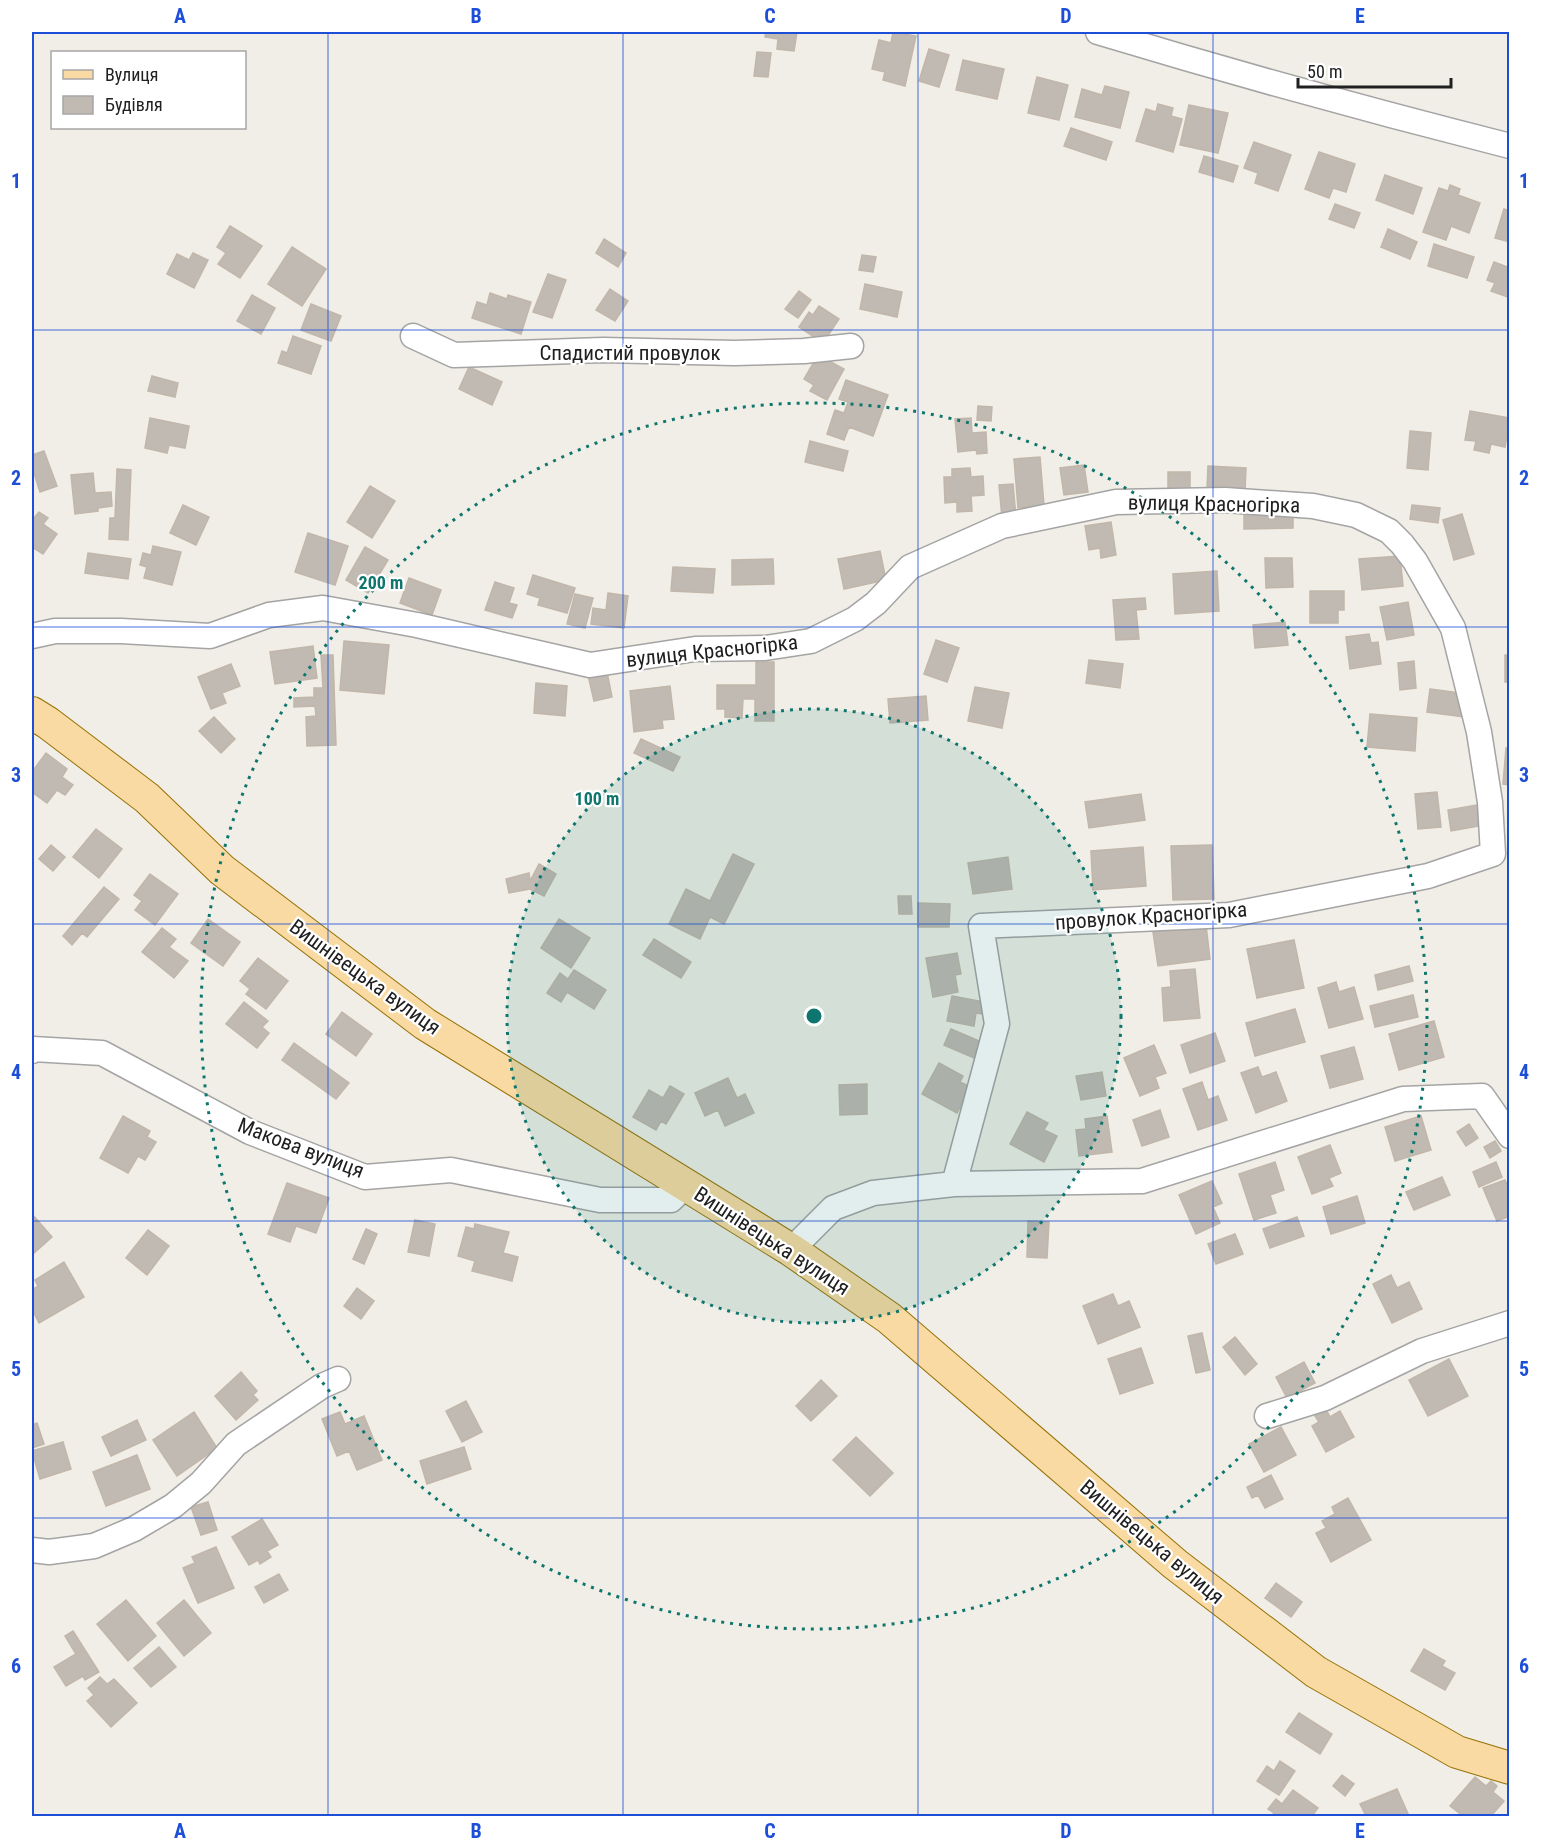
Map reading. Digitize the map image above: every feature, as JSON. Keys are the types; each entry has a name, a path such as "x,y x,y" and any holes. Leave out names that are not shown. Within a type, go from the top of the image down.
{"main road":[{"name":"Вишнівецька вулиця","path":"32,713 147,798 222,870 425,1024 791,1250 888,1318 1175,1564 1316,1672 1457,1752 1509,1768"}],"street":[{"path":"1098,32 1366,110 1509,146"},
{"name":"Спадистий провулок","path":"413,336 454,355 603,350 734,353 804,351 851,346"},
{"name":"вулиця Красногірка","path":"32,636 55,631 210,636 269,615 323,608 417,624 590,665 695,649 765,648 812,641 855,619 876,603 910,567 1002,526 1116,502 1214,500 1313,506 1356,515 1374,523 1395,538 1415,561 1453,628"},
{"name":"провулок Красногірка","path":"954,1184 997,1024 981,926 1229,915 1428,876 1493,854 1490,802 1479,732 1453,628"},
{"name":"Макова вулиця","path":"32,1051 33,1049 102,1053 250,1131 365,1177 451,1170 600,1200 672,1200 686,1185"},
{"path":"791,1250 833,1208 873,1193 954,1184 1142,1181 1403,1099 1482,1096 1509,1136"},
{"path":"1267,1416 1325,1398 1422,1351 1509,1323"},
{"path":"32,1550 49,1552 94,1546 134,1529 173,1506 194,1489 236,1444 322,1386 338,1379"}],"building":[{"path":"766,32 797,32 794,51 777,49 778,39 765,37"},
{"path":"893,32 916,36 905,86 883,80 885,72 872,69 879,40 891,43"},
{"path":"929,49 949,55 939,87 919,81"},
{"path":"757,52 771,53 768,77 754,76"},
{"path":"963,60 1004,69 997,99 956,90"},
{"path":"1037,77 1068,85 1059,120 1028,113"},
{"path":"1105,86 1129,92 1120,128 1075,117 1082,89 1102,95"},
{"path":"1158,104 1173,108 1171,116 1182,119 1173,152 1136,141 1146,109 1156,112"},
{"path":"1189,105 1228,113 1218,153 1180,145"},
{"path":"1071,128 1112,142 1106,160 1064,146"},
{"path":"1254,142 1291,155 1278,191 1255,183 1258,173 1244,168"},
{"path":"1319,152 1355,164 1346,192 1333,188 1329,198 1305,189"},
{"path":"1204,156 1238,166 1233,182 1199,172"},
{"path":"1385,175 1422,188 1413,214 1376,200"},
{"path":"1450,185 1460,189 1458,195 1480,203 1469,233 1451,226 1446,240 1423,232 1439,188 1448,191"},
{"path":"1335,204 1360,213 1354,228 1329,219"},
{"path":"1504,209 1510,211 1510,242 1495,238"},
{"path":"230,226 262,246 240,278 218,264 226,253 217,247"},
{"path":"1388,229 1417,242 1410,259 1381,247"},
{"path":"604,239 626,253 618,267 596,253"},
{"path":"1434,244 1474,257 1467,278 1428,266"},
{"path":"292,247 326,269 302,306 268,284"},
{"path":"193,253 208,260 194,288 167,274 177,254 189,260"},
{"path":"862,255 876,257 873,272 859,270"},
{"path":"1494,262 1510,268 1508,297 1491,291 1495,283 1487,280"},
{"path":"548,274 566,280 552,318 533,312"},
{"path":"865,284 902,292 897,317 860,309"},
{"path":"610,289 628,301 615,321 596,310"},
{"path":"799,291 811,300 798,318 785,309"},
{"path":"490,293 507,299 508,295 531,302 521,334 472,318 477,302 487,305"},
{"path":"252,295 275,308 261,334 237,321"},
{"path":"311,304 341,316 331,341 301,330"},
{"path":"819,306 839,319 823,343 799,327 809,312 813,315"},
{"path":"293,336 321,346 311,374 278,363 282,351 287,353"},
{"path":"818,355 844,369 827,400 810,391 814,385 804,379"},
{"path":"469,367 502,382 492,405 459,389"},
{"path":"152,376 178,383 175,397 148,391"},
{"path":"846,380 888,395 873,436 849,427 844,440 827,434 835,410 844,413 848,402 839,399"},
{"path":"978,406 992,407 991,421 977,420"},
{"path":"1470,411 1510,418 1505,447 1491,444 1489,453 1474,450 1476,441 1465,440"},
{"path":"150,418 189,426 185,448 169,445 167,453 145,448"},
{"path":"971,418 972,433 986,432 987,453 977,454 976,450 958,452 955,419"},
{"path":"1410,431 1431,433 1428,470 1407,468"},
{"path":"810,441 848,451 843,471 805,462"},
{"path":"44,451 57,486 40,492 32,467 32,455"},
{"path":"1040,457 1044,505 1018,508 1014,459"},
{"path":"1084,465 1088,492 1064,495 1060,468"},
{"path":"1208,466 1246,468 1245,491 1207,489"},
{"path":"970,468 971,477 983,476 984,495 971,496 972,511 957,512 957,502 945,503 944,477 952,477 952,469"},
{"path":"117,469 131,470 128,540 109,539 110,518 115,518"},
{"path":"1168,472 1190,472 1190,488 1168,489"},
{"path":"93,473 95,493 111,492 112,506 98,508 98,511 75,514 71,475"},
{"path":"1013,484 1016,517 1002,518 999,485"},
{"path":"370,486 395,501 372,538 347,522"},
{"path":"183,505 209,517 196,545 170,533"},
{"path":"1412,505 1440,508 1438,523 1410,519"},
{"path":"1293,509 1293,528 1244,529 1244,510"},
{"path":"39,512 48,518 43,524 57,534 43,554 32,547 32,516 34,518"},
{"path":"1462,514 1474,554 1454,560 1443,520"},
{"path":"1111,522 1116,555 1101,558 1100,548 1089,550 1085,526"},
{"path":"308,533 348,546 335,585 295,572"},
{"path":"153,546 181,552 172,585 144,578 147,567 140,565 143,553 151,555"},
{"path":"365,547 388,560 368,593 346,580"},
{"path":"880,551 886,580 844,589 838,559"},
{"path":"88,553 131,559 128,579 85,573"},
{"path":"1400,556 1403,586 1362,590 1359,559"},
{"path":"1265,558 1292,558 1293,587 1266,588"},
{"path":"773,559 774,584 732,585 732,560"},
{"path":"673,567 715,569 713,593 671,591"},
{"path":"1217,571 1219,611 1175,614 1173,574"},
{"path":"533,575 575,588 567,613 538,605 540,598 527,594"},
{"path":"409,578 441,590 432,615 400,603"},
{"path":"495,582 514,588 509,603 517,605 512,618 485,610"},
{"path":"1310,591 1344,591 1344,610 1338,610 1338,623 1310,623"},
{"path":"608,593 628,596 624,628 591,624 593,608 606,610"},
{"path":"575,594 593,598 585,628 567,624"},
{"path":"1145,598 1146,609 1136,610 1139,639 1116,640 1113,600"},
{"path":"1408,602 1414,635 1387,640 1380,607"},
{"path":"1285,622 1288,645 1255,648 1253,625"},
{"path":"1369,634 1371,643 1378,642 1381,664 1350,669 1346,637"},
{"path":"936,640 959,648 947,682 924,674"},
{"path":"344,641 389,645 384,694 340,690"},
{"path":"313,646 317,678 275,684 270,652"},
{"path":"321,655 333,655 336,745 307,746 306,717 316,716 315,706 294,707 294,698 314,697 314,688 323,688"},
{"path":"1505,655 1510,655 1510,682 1505,682"},
{"path":"1089,660 1123,664 1120,688 1086,683"},
{"path":"1414,661 1416,688 1400,690 1398,663"},
{"path":"756,662 774,662 774,721 755,721 755,699 743,699 742,718 725,717 725,709 717,709 717,685 756,685"},
{"path":"231,664 240,686 222,693 226,703 211,709 198,677"},
{"path":"607,672 612,697 594,701 588,675"},
{"path":"536,683 567,686 565,716 534,713"},
{"path":"670,686 674,719 662,720 663,728 634,732 630,691"},
{"path":"975,687 1009,693 1002,728 968,721"},
{"path":"1430,689 1467,694 1464,717 1427,712"},
{"path":"926,696 928,720 890,723 888,699"},
{"path":"1370,714 1417,718 1415,751 1367,747"},
{"path":"214,717 235,739 221,753 199,731"},
{"path":"641,739 680,757 673,771 634,753"},
{"path":"1506,748 1510,748 1510,785 1503,784"},
{"path":"46,753 67,769 62,777 73,785 65,795 57,790 47,803 32,792 32,772"},
{"path":"1437,792 1441,827 1418,829 1415,794"},
{"path":"1141,794 1145,820 1089,828 1085,802"},
{"path":"1482,804 1485,825 1451,831 1448,810"},
{"path":"96,829 122,849 99,878 73,857"},
{"path":"51,845 65,857 53,871 39,859"},
{"path":"1212,845 1214,899 1173,900 1171,846"},
{"path":"1143,847 1146,886 1093,890 1091,851"},
{"path":"733,854 754,864 724,924 710,917 700,939 669,924 686,889 710,901"},
{"path":"1008,857 1012,889 973,894 968,863"},
{"path":"539,864 556,874 544,896 530,889 509,893 506,879 529,873 530,881"},
{"path":"150,874 178,894 155,925 135,910 142,901 134,895"},
{"path":"104,887 119,899 87,937 82,933 72,945 63,936"},
{"path":"898,896 911,896 912,914 899,914"},
{"path":"918,903 950,904 949,927 918,927"},
{"path":"208,919 240,942 223,966 191,943"},
{"path":"559,919 590,938 571,968 541,948"},
{"path":"1206,925 1210,959 1158,966 1153,932"},
{"path":"162,928 176,939 169,947 188,961 174,978 142,952"},
{"path":"654,939 691,962 681,978 643,955"},
{"path":"1294,940 1304,988 1257,998 1247,949"},
{"path":"957,953 961,974 955,975 958,992 933,997 926,958"},
{"path":"258,958 288,981 266,1009 246,994 250,989 240,981"},
{"path":"1409,966 1413,981 1378,990 1375,975"},
{"path":"1195,969 1200,1018 1164,1021 1162,988 1171,987 1170,971"},
{"path":"574,970 606,990 594,1009 567,992 561,1002 547,993 560,973 568,979"},
{"path":"1336,982 1339,992 1354,987 1363,1019 1329,1028 1318,988"},
{"path":"1413,995 1418,1017 1375,1027 1370,1006"},
{"path":"952,996 990,1003 988,1015 976,1013 974,1026 947,1021"},
{"path":"244,1002 268,1021 262,1027 269,1033 257,1048 226,1024"},
{"path":"1295,1009 1305,1042 1255,1056 1246,1023"},
{"path":"342,1012 372,1034 356,1056 326,1034"},
{"path":"1434,1021 1444,1057 1399,1070 1389,1034"},
{"path":"951,1029 986,1044 979,1060 944,1045"},
{"path":"1215,1033 1225,1061 1190,1073 1181,1045"},
{"path":"294,1043 349,1083 336,1099 282,1060"},
{"path":"1154,1045 1166,1073 1155,1077 1159,1088 1140,1096 1124,1058"},
{"path":"1354,1047 1363,1079 1330,1088 1321,1056"},
{"path":"939,1063 963,1076 960,1082 971,1087 957,1113 922,1094"},
{"path":"1258,1067 1262,1077 1276,1072 1287,1101 1256,1113 1241,1073"},
{"path":"1102,1072 1106,1096 1081,1100 1076,1076"},
{"path":"728,1078 737,1098 745,1094 754,1113 725,1126 718,1110 705,1116 695,1093"},
{"path":"1202,1082 1208,1100 1218,1096 1227,1120 1198,1130 1183,1089"},
{"path":"867,1084 867,1114 840,1115 839,1085"},
{"path":"670,1086 684,1094 666,1124 661,1121 656,1130 633,1117 649,1090 663,1098"},
{"path":"1160,1110 1169,1137 1142,1146 1133,1120"},
{"path":"1027,1112 1048,1123 1044,1130 1057,1136 1044,1162 1010,1144"},
{"path":"123,1116 150,1131 147,1137 156,1142 145,1160 138,1156 128,1173 100,1158"},
{"path":"1107,1116 1112,1152 1079,1156 1076,1130 1086,1129 1085,1119"},
{"path":"1421,1116 1431,1150 1395,1161 1385,1127"},
{"path":"1469,1124 1478,1138 1466,1146 1457,1132"},
{"path":"1495,1141 1501,1151 1490,1158 1484,1147"},
{"path":"1330,1145 1341,1173 1329,1178 1333,1186 1312,1194 1298,1157"},
{"path":"1275,1162 1284,1190 1270,1195 1276,1213 1254,1220 1239,1174"},
{"path":"1496,1162 1502,1177 1479,1187 1473,1172"},
{"path":"1442,1177 1450,1195 1414,1210 1406,1192"},
{"path":"1505,1180 1510,1191 1510,1216 1497,1221 1483,1188"},
{"path":"1212,1181 1222,1203 1213,1207 1220,1223 1196,1234 1179,1195"},
{"path":"287,1183 329,1198 316,1233 296,1226 290,1242 268,1234"},
{"path":"1357,1196 1365,1223 1331,1234 1323,1207"},
{"path":"32,1214 52,1237 33,1254 32,1253"},
{"path":"1297,1217 1304,1236 1270,1248 1263,1229"},
{"path":"415,1220 435,1224 429,1256 408,1252"},
{"path":"1028,1221 1049,1222 1047,1258 1027,1257"},
{"path":"475,1224 509,1232 503,1253 518,1257 512,1281 472,1271 475,1261 458,1256 466,1227 474,1229"},
{"path":"366,1229 377,1234 364,1264 353,1259"},
{"path":"148,1230 169,1246 147,1275 126,1258"},
{"path":"1235,1234 1243,1254 1216,1264 1208,1244"},
{"path":"64,1262 84,1297 39,1323 32,1309 32,1290 38,1286 35,1280"},
{"path":"1391,1275 1397,1288 1409,1282 1422,1309 1392,1323 1373,1284"},
{"path":"357,1288 374,1301 361,1319 344,1306"},
{"path":"1113,1294 1118,1306 1129,1301 1140,1327 1098,1344 1083,1306"},
{"path":"1202,1333 1210,1370 1196,1373 1188,1336"},
{"path":"1235,1337 1257,1364 1245,1375 1223,1347"},
{"path":"1141,1348 1153,1383 1120,1394 1108,1359"},
{"path":"1449,1359 1468,1396 1428,1416 1409,1380"},
{"path":"1304,1362 1315,1383 1287,1398 1276,1377"},
{"path":"241,1372 257,1391 253,1395 258,1400 236,1420 215,1396"},
{"path":"821,1380 837,1396 811,1421 796,1406"},
{"path":"466,1401 482,1432 462,1442 446,1411"},
{"path":"1326,1409 1330,1417 1340,1411 1354,1437 1326,1452 1312,1426 1319,1422 1315,1416"},
{"path":"194,1412 217,1448 177,1476 153,1440"},
{"path":"340,1412 345,1424 364,1416 382,1460 357,1470 349,1451 337,1456 322,1419"},
{"path":"137,1420 146,1440 111,1456 102,1437"},
{"path":"37,1423 44,1444 32,1448 32,1425"},
{"path":"1281,1427 1296,1455 1264,1472 1249,1444"},
{"path":"856,1437 893,1473 870,1496 833,1460"},
{"path":"63,1442 71,1469 40,1479 32,1451"},
{"path":"464,1447 471,1469 427,1484 420,1461"},
{"path":"137,1455 150,1489 106,1506 93,1472"},
{"path":"1271,1475 1283,1499 1265,1508 1258,1495 1252,1498 1247,1487"},
{"path":"1348,1498 1371,1540 1331,1562 1316,1533 1326,1528 1322,1521 1335,1514 1332,1507"},
{"path":"208,1502 217,1530 201,1535 191,1507"},
{"path":"262,1519 278,1545 267,1551 271,1557 260,1564 258,1560 249,1565 232,1537"},
{"path":"216,1547 234,1588 198,1603 183,1568 195,1563 192,1557"},
{"path":"279,1574 288,1590 264,1603 255,1587"},
{"path":"1276,1583 1302,1602 1291,1617 1265,1598"},
{"path":"126,1600 156,1636 128,1661 97,1624"},
{"path":"184,1600 211,1633 184,1656 157,1623"},
{"path":"73,1631 99,1672 85,1680 83,1676 66,1686 54,1667 76,1654 65,1636"},
{"path":"159,1647 176,1667 151,1687 134,1668"},
{"path":"1424,1649 1445,1661 1442,1666 1455,1673 1445,1690 1411,1671"},
{"path":"100,1677 107,1684 114,1679 137,1703 111,1727 87,1701 94,1695 88,1688"},
{"path":"1299,1713 1332,1734 1320,1754 1286,1732"},
{"path":"1280,1761 1295,1771 1279,1795 1257,1781 1267,1766 1274,1771"},
{"path":"1342,1775 1354,1784 1345,1796 1333,1786"},
{"path":"1475,1777 1486,1786 1491,1781 1497,1786 1493,1792 1504,1801 1491,1816 1470,1814 1463,1816 1450,1806"},
{"path":"1397,1789 1409,1816 1366,1816 1360,1804"},
{"path":"1293,1790 1318,1808 1312,1816 1271,1816 1274,1813 1268,1809 1276,1799 1282,1804"}]}
